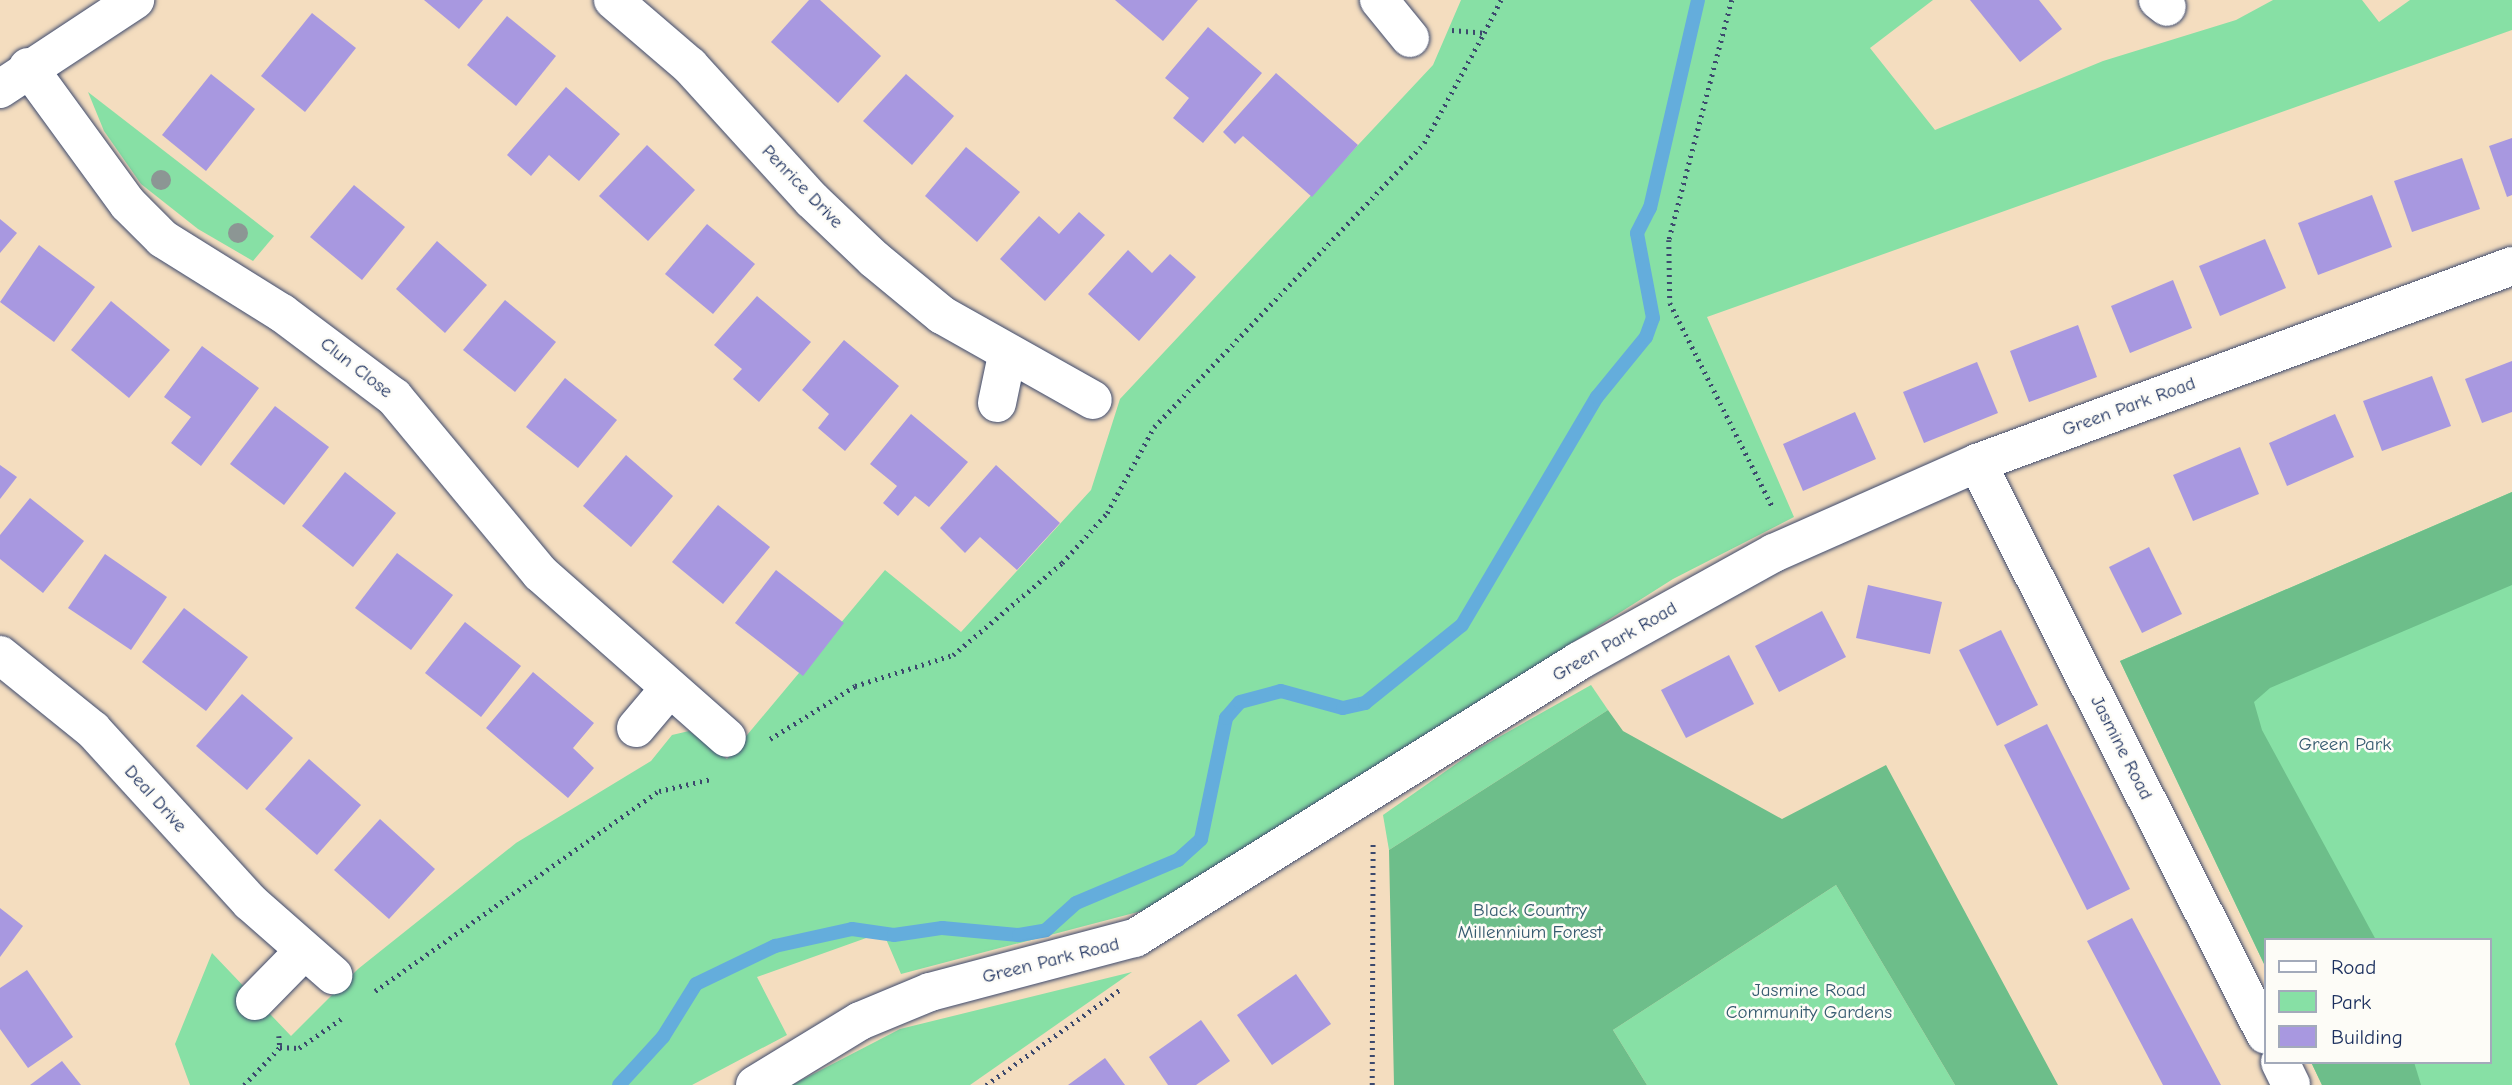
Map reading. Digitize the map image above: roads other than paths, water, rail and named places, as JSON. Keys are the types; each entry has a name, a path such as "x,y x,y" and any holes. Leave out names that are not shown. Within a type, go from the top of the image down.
{"street":[{"path":"14,78 135,0"},
{"name":"Penrice Drive","path":"613,0 707,82 811,200 874,259 942,315 1007,355 1093,400"},
{"path":"1379,0 1427,34"},
{"name":"Clun Close","path":"14,78 163,239 282,313 394,397 540,573 669,690 743,742"},
{"name":"Green Park Road","path":"755,1085 860,1021 930,992 1135,939 1579,661 1792,545 1977,463 2512,266"},
{"path":"996,403 1007,355"},
{"name":"Jasmine Road","path":"1977,463 2264,1032"},
{"name":"Deal Drive","path":"0,654 93,730 303,951 332,975"},
{"path":"635,728 669,690"},
{"path":"266,1012 303,951"},
{"path":"2281,1064 2291,1085"}],"waterway":[{"path":"619,1085 663,1037 696,984 775,946 852,929 894,935 942,928 1019,935 1046,930 1076,903 1178,860 1201,839 1226,718 1240,702 1281,691 1343,708 1365,703 1462,625 1597,397 1646,337 1653,318 1637,233 1650,208 1698,0"}],"park label":[{"name":"Green Park","path":"2345,745"},
{"name":"Black Country Millennium Forest","path":"1530,922"},
{"name":"Jasmine Road Community Gardens","path":"1809,1002"}]}
